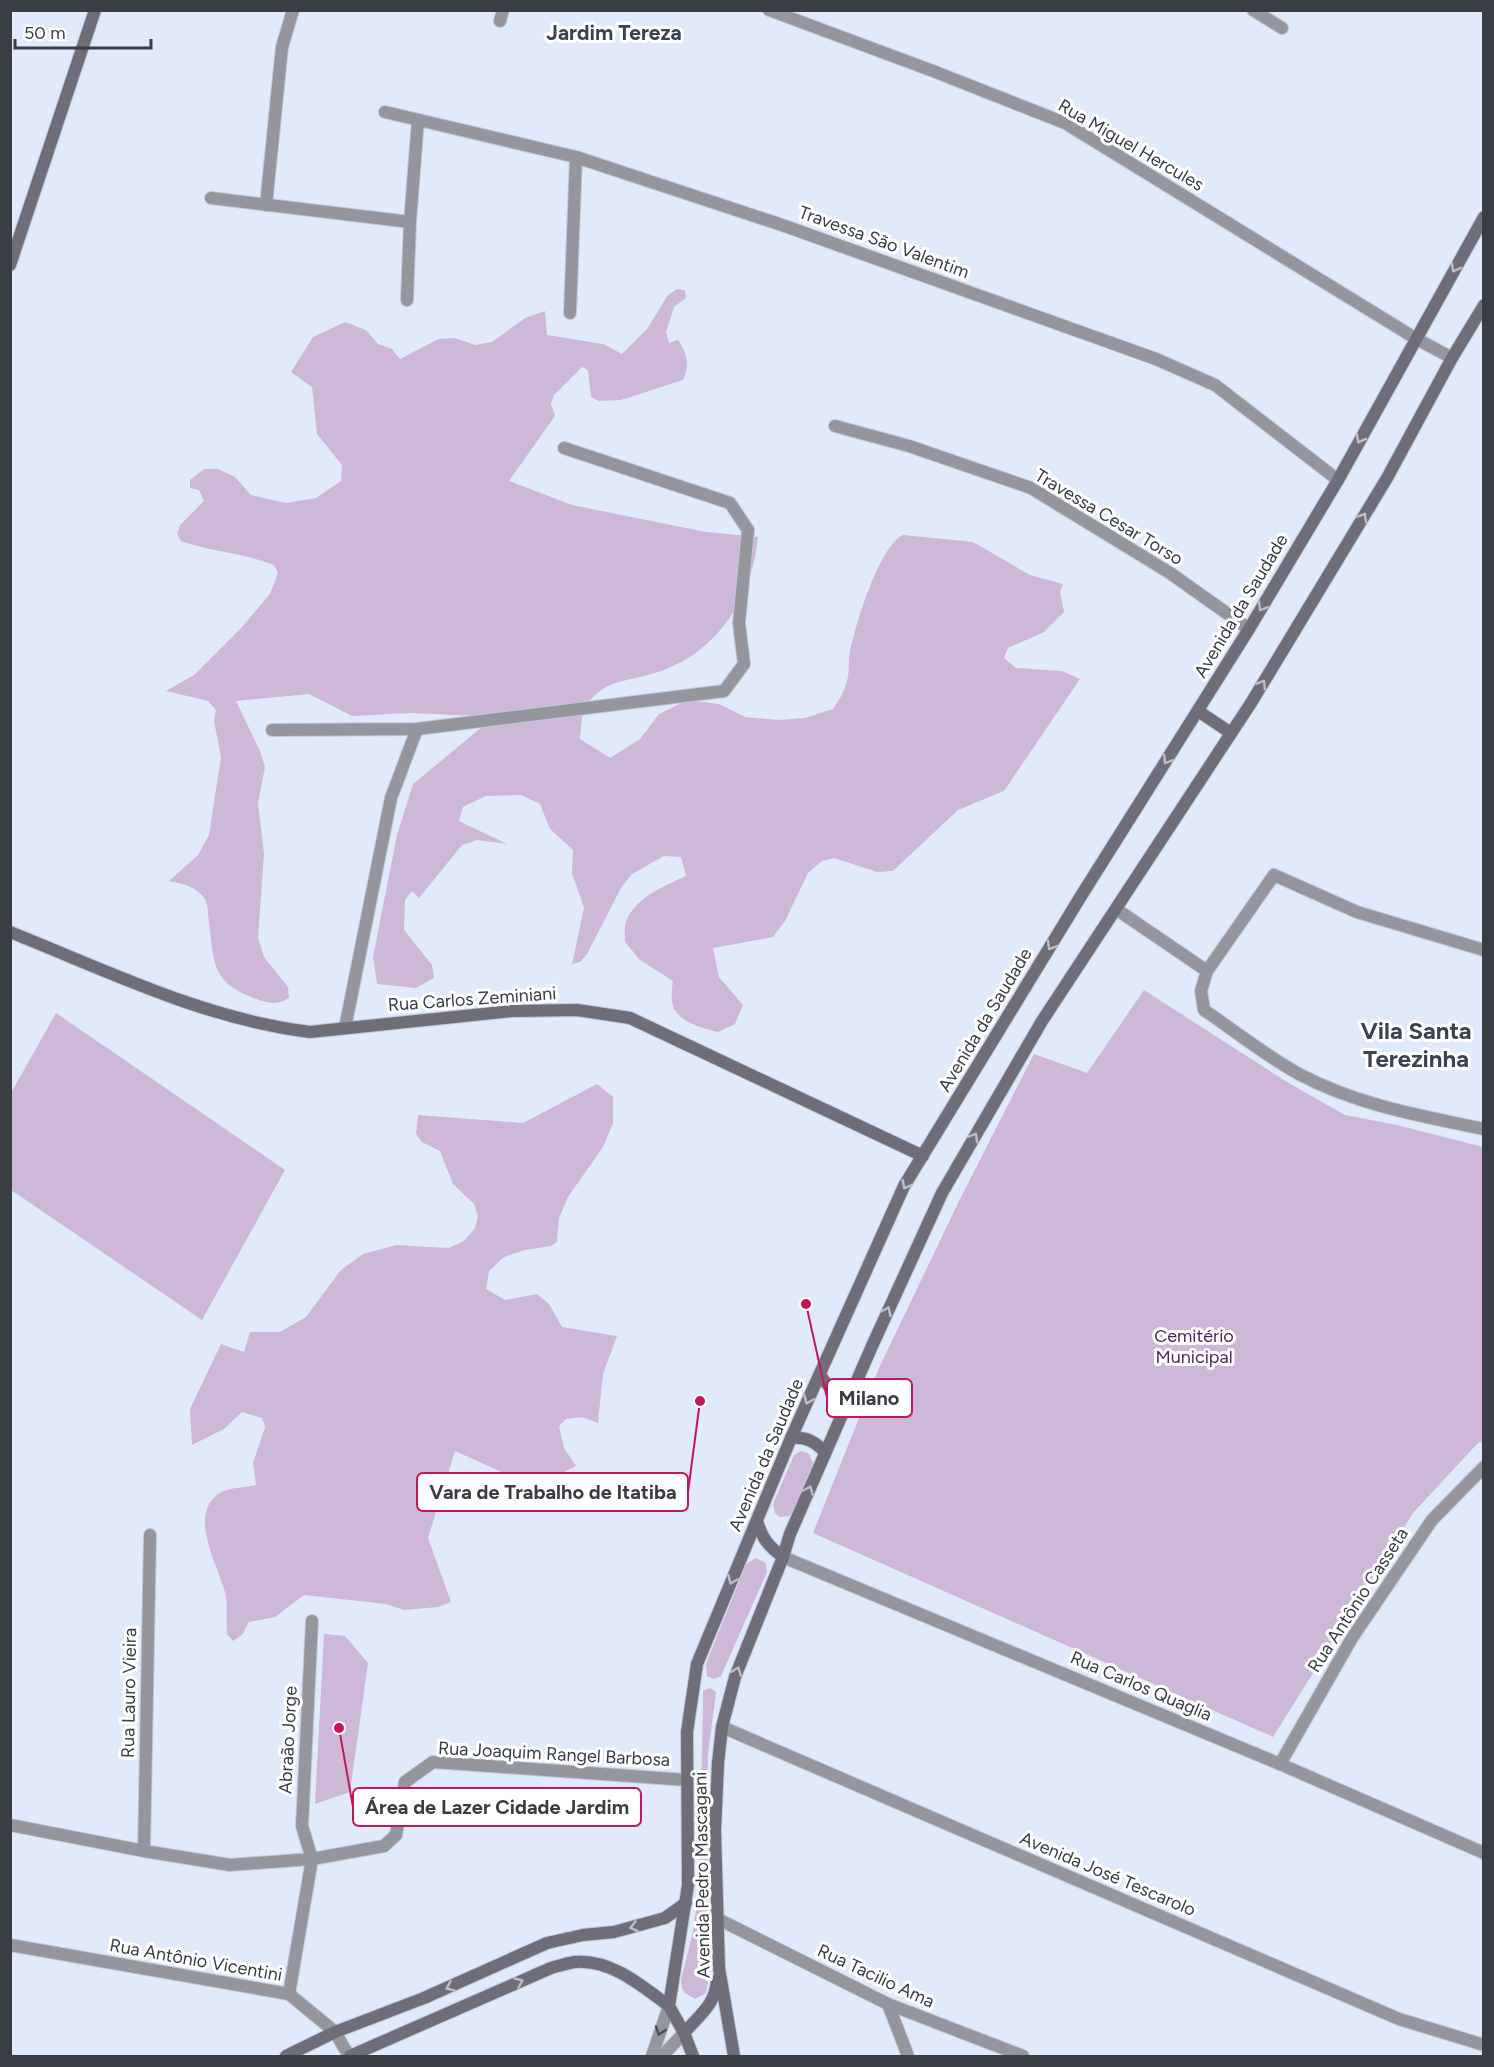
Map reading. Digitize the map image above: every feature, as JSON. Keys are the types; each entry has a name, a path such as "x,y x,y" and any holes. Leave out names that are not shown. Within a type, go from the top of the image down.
{"main road":[{"path":"10,265 95,10"},
{"name":"Avenida da Saudade","path":"669,2006 688,1885 687,1732 697,1664 791,1438 904,1186 1249,629 1338,480 1484,217"},
{"path":"722,1728 735,1677 790,1534 942,1193 1042,1021 1231,733 1387,478 1452,358 1484,305"},
{"path":"1198,711 1231,733"},
{"name":"Rua Carlos Zeminiani","path":"10,932 151,990 246,1021 278,1028 310,1032 512,1011 577,1010 630,1018 923,1155"},
{"path":"820,1374 826,1386 851,1394"},
{"path":"791,1438 803,1438 815,1442 825,1452"},
{"path":"757,1521 769,1547 783,1557"},
{"name":"Avenida Pedro Mascagani","path":"722,1728 715,1831 719,1968 734,2056"},
{"path":"286,2056 335,2032 424,1998 547,1943 583,1935 614,1932 665,1918 686,1903"},
{"path":"350,2056 552,1968 575,1962 597,1964 615,1970 636,1981 669,2006 684,2033 693,2056"},
{"path":"684,2033 708,2007 716,1994 719,1968"}],"street":[{"path":"266,205 282,47 293,10"},
{"name":"Rua Miguel Hercules","path":"769,10 1065,123 1415,338 1452,358"},
{"path":"1253,10 1282,28"},
{"name":"Travessa São Valentim","path":"386,112 576,157 782,225 1156,359 1215,386 1338,480"},
{"path":"407,300 418,120"},
{"path":"570,313 576,157"},
{"path":"211,198 410,222"},
{"name":"Travessa Cesar Torso","path":"836,426 909,446 1031,488 1170,573 1249,629"},
{"path":"272,730 417,729 724,691 744,663 738,623 748,530 730,503 564,448"},
{"path":"345,1028 391,798 417,729"},
{"path":"1484,950 1356,912 1274,875 1207,971 1202,991 1204,1010 1299,1074 1346,1095 1400,1112 1484,1129"},
{"path":"1116,909 1207,971"},
{"name":"Rua Antônio Casseta","path":"1280,1764 1352,1638 1432,1520 1484,1467"},
{"name":"Rua Lauro Vieira","path":"144,1851 150,1535"},
{"name":"Rua Carlos Quaglia","path":"783,1557 1280,1764 1484,1853"},
{"name":"Abraão Jorge","path":"312,1621 302,1826 312,1859"},
{"name":"Avenida José Tescarolo","path":"722,1728 1399,2019 1484,2045"},
{"name":"Rua Joaquim Rangel Barbosa","path":"10,1826 230,1865 312,1859 384,1846 396,1835 405,1782 433,1762 687,1780"},
{"path":"289,1994 312,1859"},
{"name":"Rua Tacilio Ama","path":"718,1919 888,2004 1023,2056"},
{"name":"Rua Antônio Vicentini","path":"10,1945 289,1994 335,2032 350,2056"},
{"path":"888,2004 908,2056"},
{"path":"652,2056 669,2006"},
{"path":"662,2056 684,2033"}],"green space":[{"path":"677,289 685,290 686,298 674,307 666,332 669,343 678,340 684,349 687,364 683,380 621,400 599,401 591,397 588,370 582,367 554,395 551,404 555,416 509,481 572,505 706,532 758,537 755,559 740,600 716,635 682,662 601,690 583,706 580,739 610,758 640,739 659,714 687,700 719,704 745,717 778,720 805,718 833,709 847,680 849,656 869,588 885,554 903,535 973,542 1030,575 1063,584 1060,592 1064,612 1044,632 1008,648 1004,658 1016,668 1062,671 1080,679 1004,791 958,810 893,871 877,872 834,858 822,861 808,873 785,921 773,937 713,948 719,977 743,1005 735,1024 718,1032 683,1019 674,1008 672,1001 673,981 640,960 625,942 626,922 636,906 651,894 686,876 681,857 664,856 632,874 621,888 587,954 580,962 572,964 584,908 572,873 573,850 550,829 540,804 521,795 486,796 463,807 459,821 507,844 477,840 462,845 419,898 412,891 405,900 404,930 432,965 434,978 416,988 377,984 373,957 397,835 413,784 488,722 477,716 410,713 352,716 309,694 236,701 260,751 265,767 258,803 264,854 258,938 264,957 288,987 289,998 272,1003 240,992 222,977 217,969 205,899 193,888 169,881 198,855 209,835 221,757 214,721 216,710 208,701 166,691 194,675 241,628 270,594 278,573 274,565 263,561 181,541 177,534 180,525 204,501 199,490 190,488 190,480 204,469 218,469 235,477 251,495 286,503 316,498 341,481 342,465 317,434 312,387 291,372 313,337 345,322 366,330 378,344 392,349 400,359 439,339 455,338 475,345 492,342 525,318 545,311 547,335 603,344 622,354 647,329 668,295"},
{"name":"Cemitério Municipal","path":"1144,990 1287,1082 1345,1115 1397,1125 1483,1147 1483,1441 1477,1444 1413,1513 1273,1737 813,1533 879,1368 960,1199 1034,1054 1087,1073"},
{"path":"56,1013 285,1170 202,1320 11,1190 11,1093"},
{"path":"597,1084 613,1097 613,1123 603,1147 568,1197 559,1218 557,1242 551,1246 525,1250 504,1257 489,1271 486,1289 505,1300 537,1294 549,1304 562,1327 617,1336 603,1374 598,1423 582,1417 566,1419 559,1426 564,1448 576,1466 558,1475 537,1498 537,1488 455,1451 428,1538 451,1602 438,1607 404,1610 386,1604 304,1595 275,1617 249,1622 242,1635 233,1641 227,1634 226,1597 208,1540 205,1526 206,1513 210,1502 220,1493 256,1485 253,1463 265,1427 262,1418 242,1412 224,1429 192,1445 190,1409 221,1344 244,1352 250,1332 280,1332 306,1317 341,1270 363,1254 396,1245 449,1248 464,1241 475,1228 478,1216 474,1204 453,1184 440,1151 422,1142 416,1134 418,1115 523,1123"},
{"path":"801,1451 809,1454 814,1465 793,1512 789,1516 780,1517 775,1513 773,1504 794,1455"},
{"path":"756,1558 766,1563 767,1572 721,1676 714,1679 707,1676 706,1664 746,1564"},
{"path":"324,1634 345,1636 368,1663 350,1792 315,1804"},
{"path":"710,1688 716,1692 708,1754 707,1788 708,1983 706,1993 695,1999 685,1993 681,1980 692,1936 699,1890 703,1691"}],"place":[{"name":"Milano","path":"806,1304"},
{"name":"Vara de Trabalho de Itatiba","path":"700,1401"},
{"name":"Área de Lazer Cidade Jardim","path":"339,1728"}],"district":[{"name":"Jardim Tereza","path":"614,32"},
{"name":"Vila Santa Terezinha","path":"1416,1044"}]}
